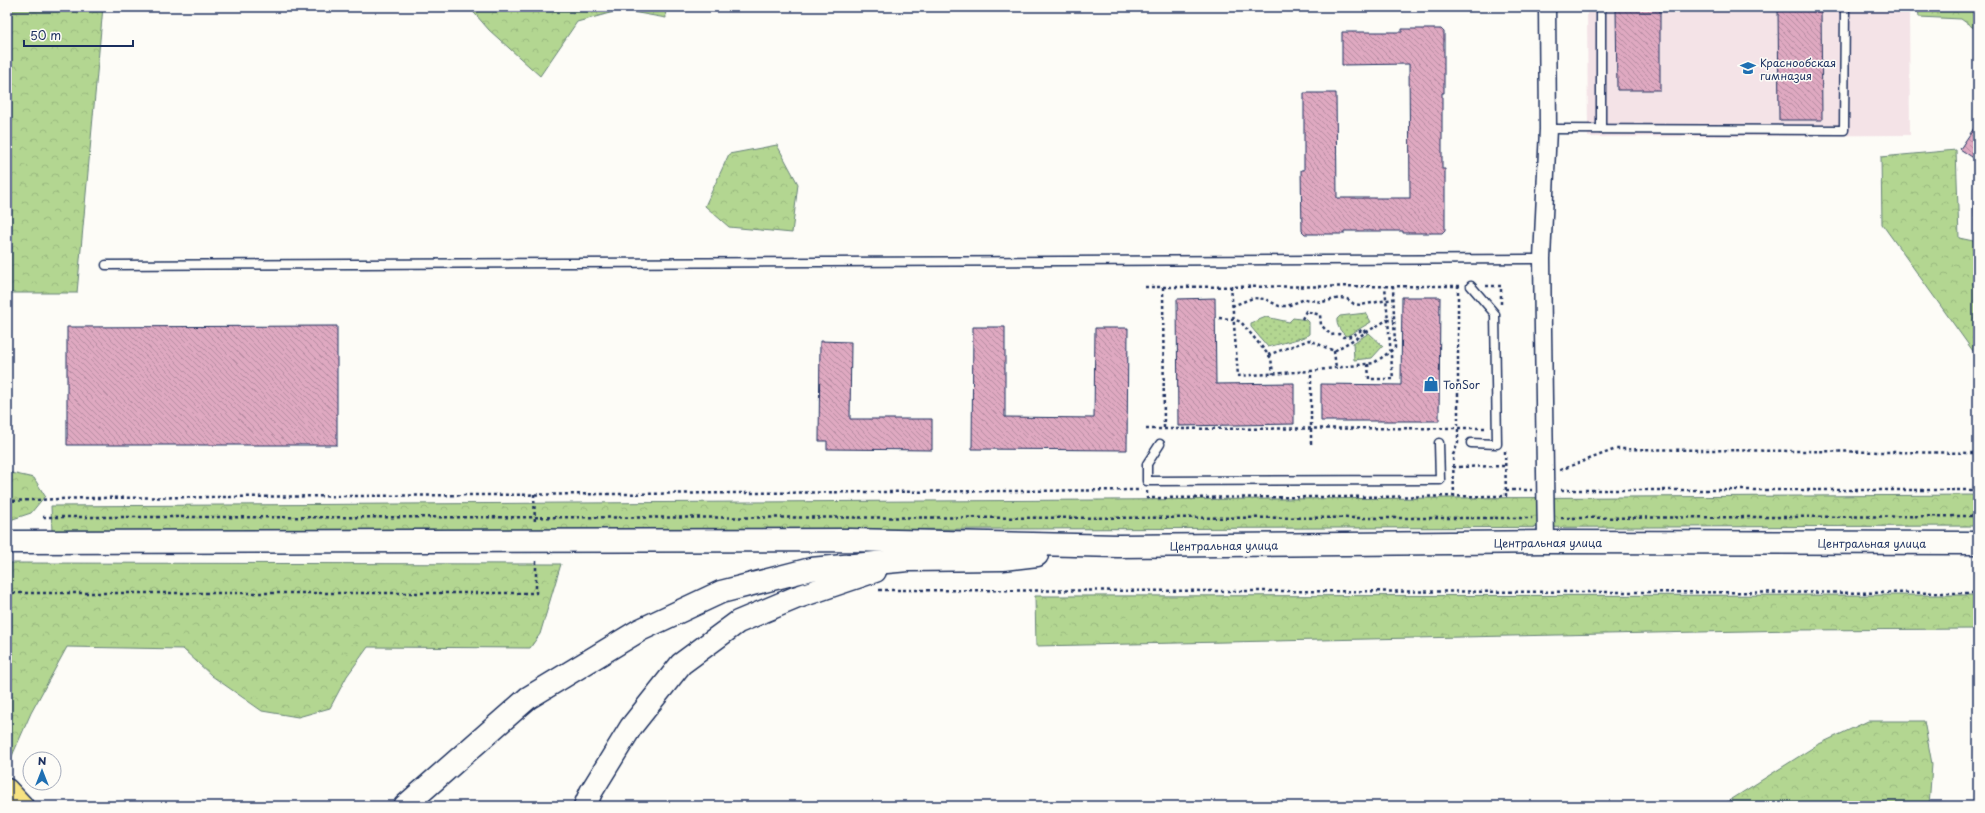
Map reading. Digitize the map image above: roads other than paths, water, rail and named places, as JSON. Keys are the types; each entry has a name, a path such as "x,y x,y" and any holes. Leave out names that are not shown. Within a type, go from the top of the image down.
{"highway":[{"path":"7,790 22,806"}],"main road":[{"path":"7,542 850,540 1118,546"},
{"name":"Центральная улица","path":"1118,546 1546,542 1978,543"},
{"path":"405,806 528,698 640,630 720,592 811,569 908,560 1003,559 1118,546"},
{"path":"586,806 591,792 631,727 680,664 738,622 795,598 908,560"}],"street":[{"path":"1546,542 1542,259 1548,129 1547,7"}],"lane":[{"path":"1601,7 1601,129"},
{"path":"1548,129 1844,130 1845,7"},
{"path":"106,265 1542,259"},
{"path":"1471,286 1495,314 1497,428 1497,444 1471,444"},
{"path":"1162,440 1147,464 1147,482 1440,480 1439,443"}],"place":[{"name":"Краснообская гимназия","path":"1748,68"},
{"name":"TonSor","path":"1431,384"}]}
